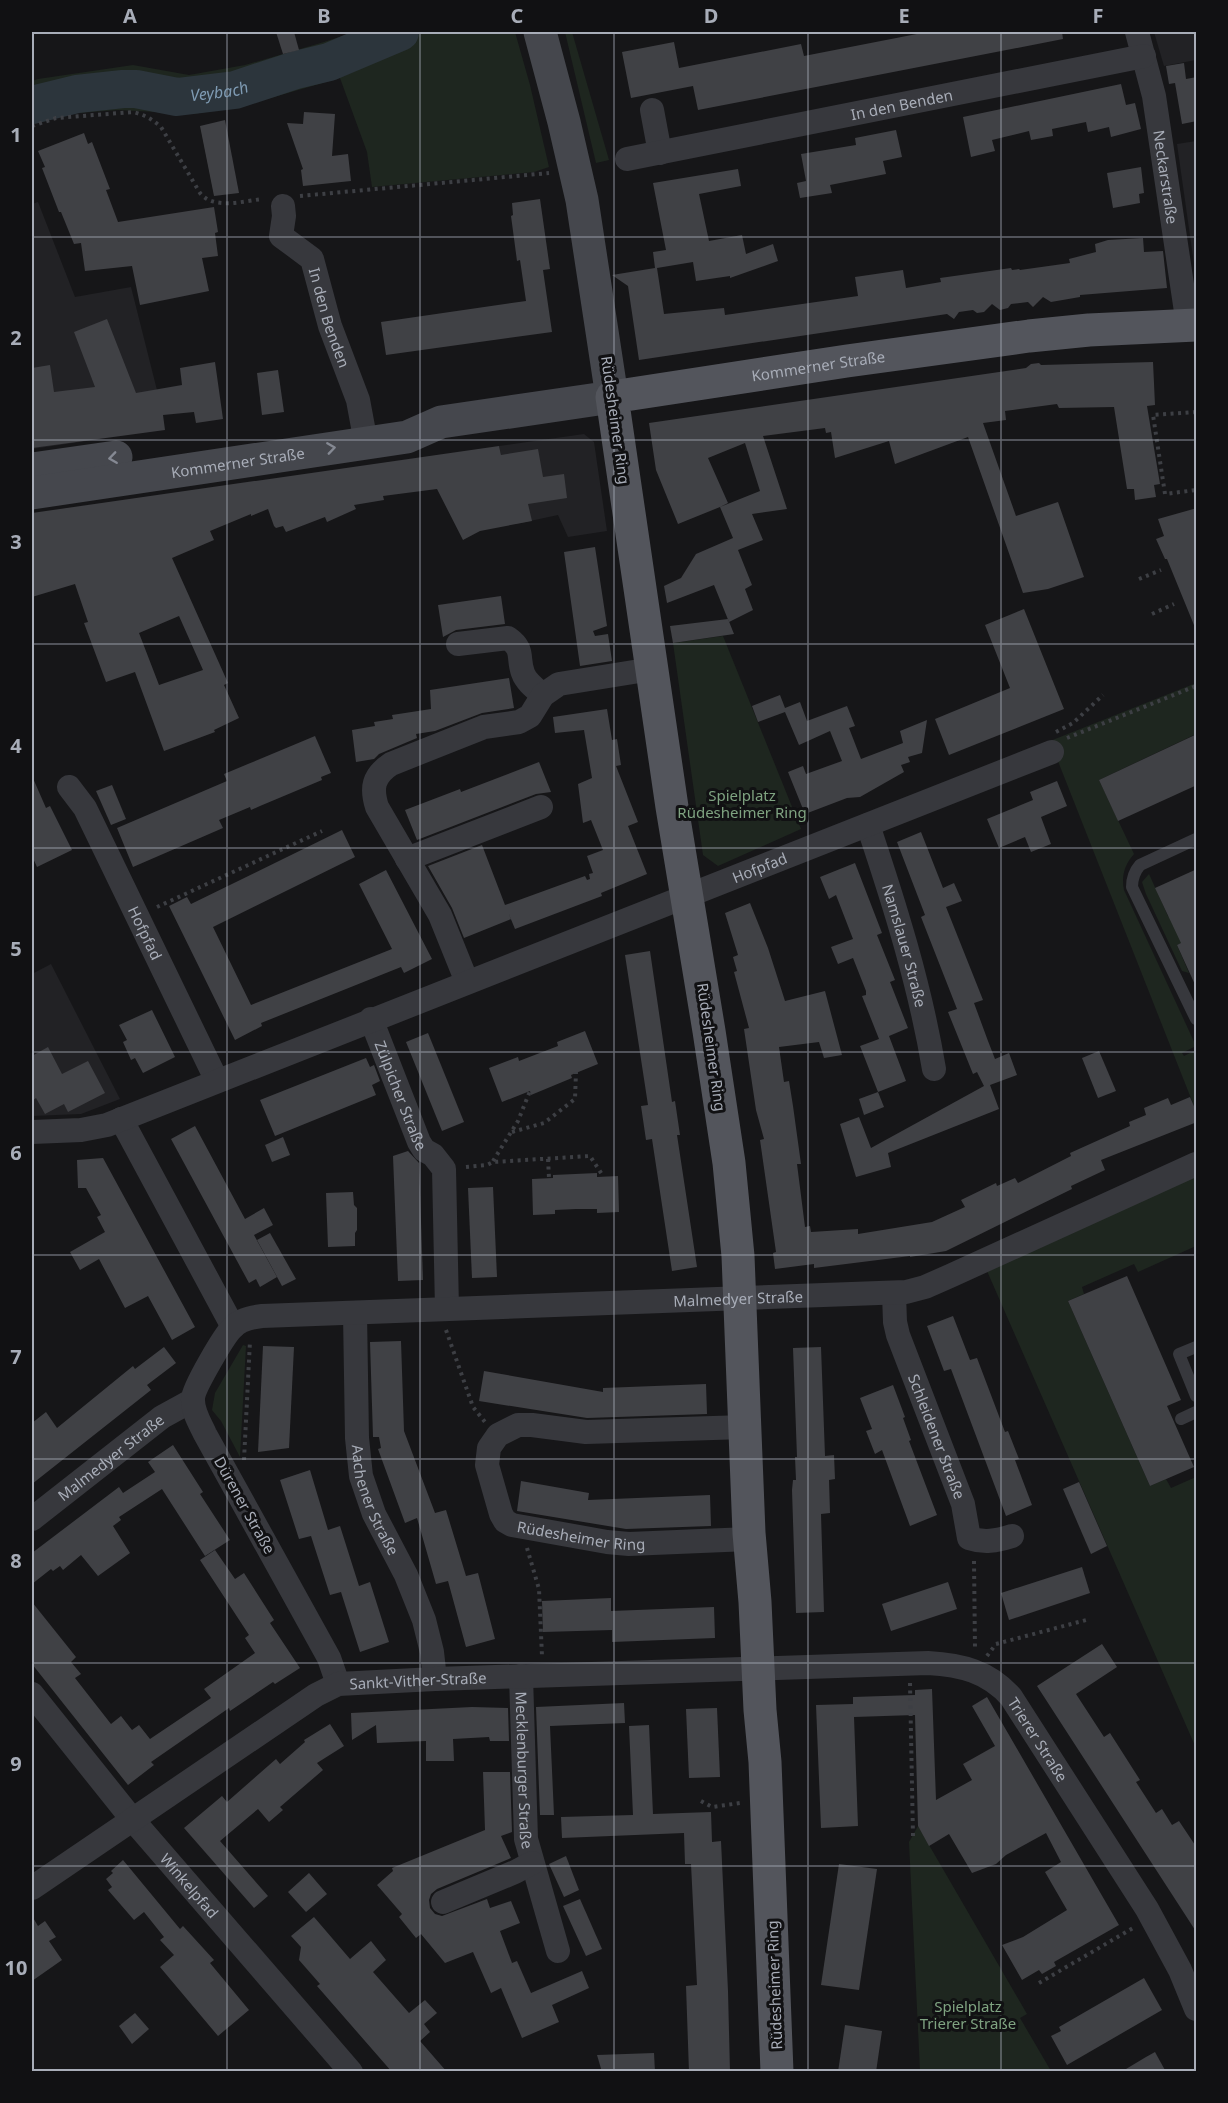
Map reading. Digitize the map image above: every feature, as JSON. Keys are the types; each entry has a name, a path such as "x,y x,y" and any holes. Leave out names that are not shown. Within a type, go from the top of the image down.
{"main road":[{"name":"Kommerner Straße","path":"612,397 823,364 1009,339 1089,330 1192,325"},
{"name":"Rüdesheimer Ring","path":"612,397 729,1163 741,1298 749,1539 767,1800 777,2072"}],"street":[{"name":"Rüdesheimer Ring","path":"540,32 564,122 563,173 587,231 612,397"},
{"name":"Neckarstraße","path":"1137,32 1154,96 1192,325"},
{"name":"In den Benden","path":"627,159 1144,56"},
{"path":"652,110 660,153"},
{"name":"In den Benden","path":"283,200 284,216 281,236 312,260 330,326 358,400 364,432"},
{"name":"Kommerner Straße","path":"32,470 364,432 408,437 441,422 612,397"},
{"name":"Kommerner Straße","path":"32,492 364,432"},
{"path":"458,644 508,638 519,649 523,673 530,684 543,695"},
{"path":"467,982 440,915 377,807 373,793 380,771 391,764 484,727 519,722 530,716 543,695 559,684 652,669"},
{"name":"Hofpfad","path":"32,1132 98,1128 868,825 1053,742"},
{"name":"Hofpfad","path":"69,787 85,808 217,1081"},
{"path":"407,860 541,807"},
{"name":"Namslauer Straße","path":"868,825 917,984 934,1069"},
{"name":"Zülpicher Straße","path":"371,1019 419,1142 424,1150 433,1155 444,1168"},
{"path":"121,1119 242,1322 197,1388 193,1400"},
{"name":"Malmedyer Straße","path":"242,1322 447,1309 894,1294 934,1283 1197,1164"},
{"path":"444,1168 447,1309"},
{"name":"Schleidener Straße","path":"894,1294 897,1335 963,1504 969,1538 981,1542"},
{"name":"Aachener Straße","path":"356,1313 357,1438 361,1476 374,1514 406,1575 424,1620 432,1652 435,1679"},
{"name":"Malmedyer Straße","path":"32,1519 162,1417 193,1400"},
{"name":"Dürener Straße","path":"193,1400 198,1420 328,1658 338,1684"},
{"path":"498,1435 518,1425 586,1432 745,1427"},
{"name":"Rüdesheimer Ring","path":"498,1435 489,1448 487,1465 501,1514 512,1526 618,1543 749,1539"},
{"path":"981,1542 998,1541 1012,1536"},
{"name":"Trierer Straße","path":"758,1668 955,1665 993,1679 1011,1697 1152,1917 1180,1970 1197,2009"},
{"name":"Sankt-Vither-Straße","path":"32,1888 316,1695 338,1684 758,1668"},
{"name":"Mecklenburger Straße","path":"532,1676 525,1817 532,1863 558,1951"},
{"name":"Winkelpfad","path":"32,1694 132,1819 351,2072"},
{"name":"Mecklenburger Straße","path":"443,1902 532,1863"}],"lane":[{"path":"1196,1018 1132,882 1140,865 1197,839"},
{"path":"1197,1347 1179,1354 1197,1396"},
{"path":"1181,1419 1197,1412"}],"path":[{"path":"32,126 56,118 133,112 152,118 161,127 201,193 208,201 218,203 283,200 563,173"},
{"path":"1197,412 1153,415 1165,494 1197,490"},
{"path":"1139,579 1161,570"},
{"path":"1152,614 1174,604"},
{"path":"1103,695 1051,744 1197,686"},
{"path":"137,916 322,831"},
{"path":"512,1132 544,1123 575,1099 576,1072"},
{"path":"493,1162 512,1132 530,1091"},
{"path":"444,1168 487,1165 493,1162 590,1156 603,1176"},
{"path":"548,1159 549,1178"},
{"path":"447,1309 445,1328 473,1407 498,1435"},
{"path":"240,1496 243,1479 242,1322"},
{"path":"521,1527 539,1589 532,1676"},
{"path":"976,1671 974,1560 981,1542"},
{"path":"976,1671 996,1644 1090,1619"},
{"path":"909,1664 913,1836"},
{"path":"701,1801 712,1807 767,1800"},
{"path":"1039,1983 1152,1917"}],"shaded area":[{"path":"1154,32 1196,32 1196,60 1164,66"},
{"path":"1196,141 1196,278 1177,144"},
{"path":"38,202 75,297 131,287 161,406 100,435 100,439 32,449 32,204"},
{"path":"584,434 594,442 607,531 568,537 558,515 516,524 499,446"},
{"path":"51,964 120,1099 81,1114 32,1116 32,974"}],"green space":[{"path":"354,32 515,32 549,167 534,172 372,187 367,152 340,78 239,107 193,114 118,110 52,115 32,121 32,81 38,79 133,65 189,75 245,65"},
{"path":"565,32 572,32 609,160 596,163"},
{"name":"Spielplatz Rüdesheimer Ring","path":"723,636 801,829 718,866 703,855 673,643"},
{"path":"1196,683 1196,734 1099,780 1134,854 1124,870 1124,890 1196,1046 1182,1053 1184,1056 1196,1050 1196,1111 1050,741"},
{"path":"1149,874 1168,916 1196,936 1177,945 1189,973 1182,971 1146,894 1142,882"},
{"path":"1196,1175 1196,1246 1138,1272 1134,1264 1082,1287 1084,1294 1068,1301 1150,1486 1166,1479 1171,1488 1196,1477 1196,1748 987,1271"},
{"path":"243,1345 246,1346 240,1457 221,1421 212,1410 215,1393"},
{"name":"Spielplatz Trierer Straße","path":"918,1826 1027,2014 1020,2018 1051,2071 920,2071 909,1842"}],"building":[{"path":"276,32 294,32 299,50 283,54"},
{"path":"927,32 1062,32 1063,39 698,110 693,86 631,98 622,52 674,42 679,68 801,44 804,56"},
{"path":"1184,63 1186,79 1197,77 1197,121 1182,124 1175,83 1169,84 1166,66"},
{"path":"1121,84 1126,105 1135,103 1141,129 1111,137 1109,127 1088,132 1086,122 1052,129 1053,136 1031,140 1029,131 992,140 995,151 971,157 963,117"},
{"path":"304,112 335,114 332,156 348,154 351,181 303,186 301,170 303,169 287,123 303,124"},
{"path":"225,120 239,193 214,196 200,126"},
{"path":"896,130 902,157 883,161 886,174 830,185 832,193 800,198 797,183 806,181 801,154 856,145 855,138"},
{"path":"84,133 88,144 92,142 110,189 106,190 118,222 214,207 218,232 215,233 218,256 202,258 209,291 140,305 132,266 85,271 81,243 74,244 61,212 59,212 38,151"},
{"path":"1141,167 1144,193 1139,194 1140,203 1113,208 1107,173"},
{"path":"738,169 741,186 699,194 709,241 742,235 746,254 773,244 778,261 730,278 730,276 696,281 693,262 657,268 664,314 724,308 725,315 858,296 855,277 903,270 906,288 941,282 940,278 1070,263 1069,259 1096,252 1095,244 1108,240 1143,238 1144,252 1163,251 1167,288 1080,295 1080,297 1051,302 1043,297 1033,307 1028,302 1011,304 1008,308 1000,310 992,304 984,312 977,313 973,310 959,312 954,319 947,314 639,360 628,286 612,275 655,268 653,252 666,250 653,183"},
{"path":"540,199 550,269 543,270 552,332 386,355 381,322 526,301 520,260 517,261 511,216 513,215 512,203"},
{"path":"107,319 136,393 182,385 180,368 215,362 223,419 196,423 194,412 163,415 165,430 32,448 32,368 50,365 54,392 95,387 74,332"},
{"path":"1153,362 1155,405 1147,406 1160,484 1154,485 1156,497 1135,500 1134,489 1127,489 1114,407 1059,408 1057,404 1005,411 1006,420 983,423 1016,516 1058,502 1084,577 1048,589 1023,593 968,437 895,464 889,441 835,458 831,432 826,433 825,428 763,436 787,509 752,514 763,540 738,550 752,585 745,589 753,610 729,622 714,585 667,603 664,586 681,578 696,554 733,538 720,507 678,524 656,470 649,423 1026,368 1031,364","holes":["745,443 760,491 720,507 728,503 708,458"]},
{"path":"278,370 284,412 262,415 257,373"},
{"path":"499,446 501,455 538,449 543,477 564,474 567,498 528,504 532,521 480,531 463,540 437,489 383,496 384,500 354,505 356,509 327,522 325,517 286,532 283,526 276,528 274,526 268,509 210,531 214,540 172,558 228,683 224,685 239,718 214,730 215,732 164,751 135,672 106,682 84,623 88,622 75,584 32,597 32,513","holes":["179,616 203,670 159,685 139,633"]},
{"path":"1197,508 1196,630 1167,559 1156,539 1164,536 1158,519"},
{"path":"595,547 607,626 593,631 595,636 608,634 612,661 580,666 564,552"},
{"path":"501,596 505,624 456,630 443,637 438,605"},
{"path":"1024,609 1064,709 949,755 935,719 1010,688 985,625"},
{"path":"728,619 734,634 673,643 670,626"},
{"path":"509,678 514,708 482,713 435,731 416,734 417,738 379,754 374,759 356,762 352,730 375,726 374,722 393,719 392,715 431,709 430,690"},
{"path":"780,695 785,708 800,702 807,721 847,706 855,726 849,728 861,759 903,743 900,731 927,720 922,753 908,757 910,762 901,765 904,772 860,797 847,798 805,814 788,772 803,766 806,774 842,761 830,731 799,745 785,712 758,722 752,706"},
{"path":"607,709 612,740 617,739 621,765 616,766 638,822 628,826 647,874 601,893 602,896 515,929 511,919 464,938 452,908 428,866 482,845 505,905 585,876 587,880 590,879 589,874 593,873 587,856 603,850 591,820 583,823 578,784 592,778 584,730 555,733 553,717"},
{"path":"1197,734 1197,785 1118,821 1099,780"},
{"path":"315,736 331,773 321,777 322,780 251,810 250,807 219,820 223,828 133,867 117,828 227,781 224,774"},
{"path":"539,762 551,792 536,794 417,840 405,810 460,789 461,792"},
{"path":"32,776 46,808 50,806 72,850 37,867 32,856"},
{"path":"1057,781 1067,806 1041,817 1051,844 1031,852 1025,837 999,848 987,819 1033,800 1030,792"},
{"path":"112,785 126,819 111,825 96,791"},
{"path":"342,830 355,857 213,927 251,1005 392,949 359,884 386,870 432,959 404,973 401,967 261,1023 262,1026 235,1040 169,906 187,897 191,904"},
{"path":"921,832 943,888 954,883 962,901 946,907 983,1000 974,1003 995,1059 1009,1053 1017,1075 990,1085 999,1109 888,1153 891,1167 856,1177 840,1124 859,1117 871,1148 984,1086 977,1072 973,1074 948,1012 957,1009 921,917 925,915 897,842"},
{"path":"855,863 882,933 877,935 895,980 890,982 908,1028 889,1036 906,1081 878,1092 860,1046 879,1039 862,996 866,995 866,991 853,958 838,964 831,947 853,939 836,895 829,899 820,877"},
{"path":"1197,869 1197,989 1177,945 1181,943 1155,888"},
{"path":"750,903 768,948 785,1001 825,991 842,1055 824,1058 819,1042 779,1047 784,1082 789,1081 793,1106 801,1164 797,1164 805,1227 810,1226 811,1232 858,1229 858,1234 932,1222 965,1207 961,1200 996,1183 997,1186 1015,1178 1018,1183 1071,1156 1070,1153 1130,1126 1129,1122 1146,1115 1144,1108 1168,1098 1171,1105 1190,1097 1197,1113 1197,1122 1101,1160 1105,1170 1071,1186 1072,1189 946,1251 814,1268 814,1264 775,1269 773,1253 776,1252 760,1140 764,1139 756,1110 744,1029 749,1028 734,972 737,971 733,957 738,955 725,913"},
{"path":"650,951 672,1102 675,1101 680,1135 677,1135 697,1267 672,1271 652,1139 646,1140 641,1106 648,1105 625,955"},
{"path":"152,1010 175,1057 143,1073 135,1058 131,1060 123,1042 127,1040 119,1025"},
{"path":"585,1031 598,1064 531,1095 530,1091 502,1102 489,1068 518,1057 519,1061 558,1046 557,1042"},
{"path":"428,1033 464,1122 442,1131 406,1042"},
{"path":"48,1047 62,1074 88,1061 105,1093 68,1112 64,1104 45,1114 36,1098 32,1101 32,1056"},
{"path":"1099,1051 1116,1091 1098,1098 1082,1058"},
{"path":"366,1058 370,1067 374,1065 380,1081 372,1085 376,1095 275,1136 260,1100"},
{"path":"878,1092 884,1107 864,1115 859,1099"},
{"path":"195,1126 245,1219 264,1208 273,1225 254,1235 277,1277 260,1287 256,1279 249,1283 171,1139"},
{"path":"283,1137 290,1155 272,1162 265,1145"},
{"path":"408,1151 419,1163 423,1280 398,1281 393,1156"},
{"path":"103,1158 195,1327 172,1340 148,1296 125,1308 99,1259 80,1270 70,1252 105,1232 97,1217 101,1215 86,1188 78,1188 77,1160"},
{"path":"597,1173 597,1177 618,1176 619,1212 597,1213 597,1209 576,1209 555,1210 555,1214 533,1215 532,1179 553,1178 553,1175"},
{"path":"493,1187 497,1277 472,1278 468,1188"},
{"path":"353,1192 354,1205 357,1208 355,1246 328,1247 326,1193"},
{"path":"270,1233 296,1279 282,1286 257,1240"},
{"path":"1127,1276 1181,1400 1167,1406 1194,1467 1150,1486 1068,1301"},
{"path":"953,1316 970,1360 977,1358 1005,1432 1008,1431 1019,1459 1015,1460 1032,1505 1006,1516 951,1369 944,1371 927,1326"},
{"path":"401,1341 404,1431 435,1513 446,1510 466,1576 478,1573 495,1639 466,1647 448,1581 436,1584 417,1518 405,1523 378,1449 381,1448 379,1437 373,1437 370,1342"},
{"path":"263,1346 294,1347 289,1448 258,1452"},
{"path":"164,1347 176,1363 147,1385 151,1390 32,1484 32,1423 46,1412 57,1428 133,1366 135,1369"},
{"path":"821,1347 825,1456 834,1455 835,1479 829,1480 830,1513 821,1514 824,1612 796,1613 792,1490 793,1480 796,1480 795,1457 797,1457 793,1348"},
{"path":"484,1371 603,1392 603,1388 706,1384 707,1414 587,1418 479,1401"},
{"path":"893,1385 905,1417 903,1418 911,1440 909,1441 937,1515 910,1526 882,1450 875,1454 866,1431 872,1429 860,1398"},
{"path":"173,1445 203,1492 200,1494 230,1540 205,1556 162,1489 119,1517 121,1520 113,1526 130,1553 98,1576 81,1555 63,1570 60,1566 53,1571 51,1569 32,1584 32,1553 119,1487 123,1493 155,1472 148,1462"},
{"path":"310,1470 328,1530 340,1526 359,1586 370,1582 389,1642 360,1652 341,1592 330,1595 311,1536 299,1539 280,1480"},
{"path":"521,1481 589,1493 588,1500 710,1495 711,1526 626,1529 517,1511"},
{"path":"1079,1482 1107,1546 1091,1554 1063,1489"},
{"path":"215,1550 235,1579 244,1573 274,1620 270,1623 300,1668 275,1684 273,1682 230,1711 229,1708 151,1762 154,1765 128,1785 32,1664 32,1602 76,1657 71,1662 81,1674 75,1678 111,1724 121,1716 132,1730 139,1725 150,1739 211,1698 204,1689 255,1653 245,1638 249,1635 200,1560"},
{"path":"1082,1567 1090,1593 1009,1620 1001,1593"},
{"path":"948,1582 957,1609 891,1631 882,1604"},
{"path":"611,1598 611,1611 714,1607 715,1638 612,1642 612,1630 543,1632 542,1601"},
{"path":"1102,1644 1117,1667 1076,1694 1104,1737 1110,1733 1140,1780 1136,1782 1156,1813 1162,1809 1172,1825 1179,1821 1197,1848 1197,1933 1037,1686"},
{"path":"932,1689 936,1800 972,1780 963,1764 995,1746 972,1706 987,1697 1119,1925 1054,1962 1056,1966 1042,1974 1039,1970 1022,1980 1002,1945 1023,1937 1067,1910 1045,1872 1061,1862 1046,1833 1006,1855 996,1864 972,1873 949,1834 929,1846 918,1826 915,1715 854,1717 858,1826 821,1828 816,1705 853,1704 853,1697 915,1695 915,1690"},
{"path":"624,1703 625,1723 550,1726 554,1815 540,1815 536,1707"},
{"path":"472,1707 508,1708 509,1741 490,1741 489,1737 453,1739 454,1761 426,1761 426,1741 377,1743 376,1725 352,1740 351,1713"},
{"path":"717,1708 720,1777 689,1778 686,1709"},
{"path":"330,1724 344,1746 317,1763 323,1770 280,1807 283,1810 269,1822 258,1809 220,1841 268,1896 254,1908 184,1828 222,1796 227,1802 276,1759 280,1764 305,1742 304,1740"},
{"path":"649,1725 653,1814 711,1812 712,1842 721,1841 730,2072 689,2072 686,1986 697,1985 691,1864 685,1864 684,1833 562,1838 561,1817 633,1815 629,1726"},
{"path":"483,1772 510,1772 512,1832 501,1836 511,1858 437,1889 431,1894 430,1908 435,1914 442,1916 487,1899 490,1908 511,1901 520,1923 500,1931 512,1963 517,1961 531,1993 582,1971 589,1988 552,2005 559,2022 522,2038 501,1988 491,1993 473,1952 445,1963 421,1934 416,1938 399,1917 402,1914 377,1885 393,1871 392,1868 485,1830"},
{"path":"566,1856 579,1890 564,1897 549,1864"},
{"path":"123,1860 180,1929 183,1926 214,1960 210,1963 249,2010 218,2036 160,1967 174,1955 160,1940 164,1937 144,1912 134,1920 108,1890 112,1887 106,1879"},
{"path":"839,1864 877,1869 859,1990 821,1985"},
{"path":"309,1873 327,1894 306,1912 288,1892"},
{"path":"580,1899 602,1949 586,1956 563,1906"},
{"path":"32,1916 38,1926 45,1921 56,1937 49,1941 62,1960 32,1981"},
{"path":"314,1917 350,1959 371,1941 386,1960 373,1972 409,2013 425,2000 437,2013 424,2024 430,2032 420,2041 447,2072 392,2072 317,1986 320,1984 299,1960 301,1947 291,1936"},
{"path":"1144,1978 1162,2010 1067,2065 1051,2036 1061,2031 1059,2027"},
{"path":"135,2013 149,2029 132,2044 119,2026"},
{"path":"845,2025 882,2031 876,2072 838,2072"},
{"path":"1155,2052 1166,2072 1121,2072 1146,2057"},
{"path":"654,2053 655,2072 602,2072 597,2055"}],"waterway":[{"name":"Veybach","path":"32,105 77,94 123,89 136,89 177,97 235,90 329,62 400,32"}]}
